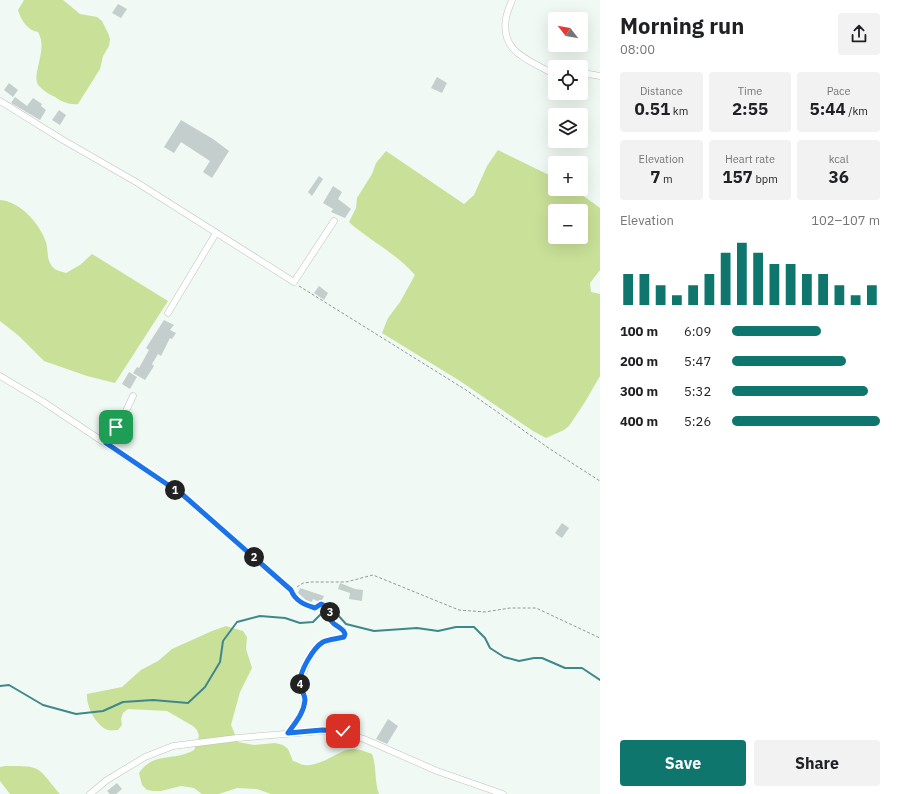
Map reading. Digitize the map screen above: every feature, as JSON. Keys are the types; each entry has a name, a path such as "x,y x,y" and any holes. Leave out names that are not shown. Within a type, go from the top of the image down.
{"street":[{"path":"512,0 506,18 506,35 511,47 526,59 548,70"},
{"path":"588,75 600,76"},
{"path":"0,101 62,140 136,182 294,282 334,221"},
{"path":"168,312 216,233"},
{"path":"0,376 106,443 183,495 291,590 293,596 302,603 315,608 321,604 328,606 331,610 329,617 331,622 343,629 345,634 344,637 324,642 317,647 310,656 300,681 305,697 303,708 288,733"},
{"path":"106,443 125,413 133,396"},
{"path":"90,794 107,780 145,757 173,746 322,730 343,731 364,738 437,770 503,794"}],"path":[{"path":"294,282 466,390 600,481"},
{"path":"291,590 303,584 312,582 346,582 373,575 459,610 485,612 510,608 536,608 600,638"}],"green space":[{"path":"24,0 63,0 80,14 97,17 102,21 110,39 109,46 103,56 100,69 78,104 63,102 39,86 37,75 42,46 41,39 38,32 28,27 19,14 18,10"},
{"path":"498,150 548,175 548,196 584,196 600,208 600,270 590,283 591,292 600,294 600,376 569,426 564,430 546,438 533,431 460,381 382,333 388,318 400,302 415,275 400,260 349,222 356,208 357,198 372,174 376,163 386,151 464,204 474,195 487,166"},
{"path":"0,200 22,209 34,221 43,235 46,242 49,261 55,269 66,273 80,265 92,254 168,301 115,383 87,376 44,361 19,336 0,321"},
{"path":"226,626 243,631 247,637 246,649 252,668 240,692 231,725 238,742 254,745 275,743 283,745 288,749 293,761 302,765 312,765 318,763 349,749 355,749 372,754 376,784 379,794 271,794 257,789 237,788 219,794 202,794 194,788 181,786 161,791 154,791 147,790 142,785 139,773 145,766 157,759 179,756 194,750 199,736 197,730 193,726 167,711 128,709 123,713 121,719 122,725 118,730 108,730 96,720 90,710 87,694 122,687 141,670 158,661 172,649"},
{"path":"0,767 33,767 47,778 60,794 10,794 0,781"}],"building":[{"path":"118,4 127,9 121,18 112,13"},
{"path":"437,77 447,83 442,93 431,88"},
{"path":"9,83 18,90 13,97 4,90"},
{"path":"15,97 27,106 33,98 42,104 41,106 46,110 40,120 11,103"},
{"path":"59,110 66,115 60,125 52,120"},
{"path":"181,120 213,139 229,151 212,178 203,172 210,161 181,142 174,153 164,147"},
{"path":"319,176 323,179 312,196 308,192"},
{"path":"333,186 342,192 338,199 351,209 345,218 331,212 333,209 323,203"},
{"path":"319,286 328,293 324,300 314,293"},
{"path":"164,320 174,325 170,330 176,333 172,339 170,338 161,356 158,354 152,364 154,366 145,380 133,373 137,367 139,368 149,350 146,348"},
{"path":"129,372 137,377 130,389 122,384"},
{"path":"562,523 569,528 562,538 555,533"},
{"path":"340,583 355,589 363,590 362,601 349,599 350,593 338,589"},
{"path":"300,588 324,596 322,600 317,601 313,599 312,602 306,600 298,593"},
{"path":"388,719 398,726 387,744 376,739"},
{"path":"117,783 122,789 116,794 110,794 107,791"}],"waterway":[{"path":"0,686 9,685 43,705 76,714 103,711 123,702 153,700 188,703 205,687 220,662 223,641 237,622 260,616 285,618 300,623 313,622 323,612 337,614 346,624 374,631 417,628 438,631 456,627 474,627 485,638 490,648 504,657 519,661 542,658 565,668 582,668 600,680"}],"route":[{"path":"116,427 106,443 183,495 291,590 293,596 302,603 315,608 321,604 331,608 329,617 331,622 343,629 345,633 344,637 320,644 310,656 300,678 300,685 305,701 297,720 288,733 322,730 343,731"}]}
